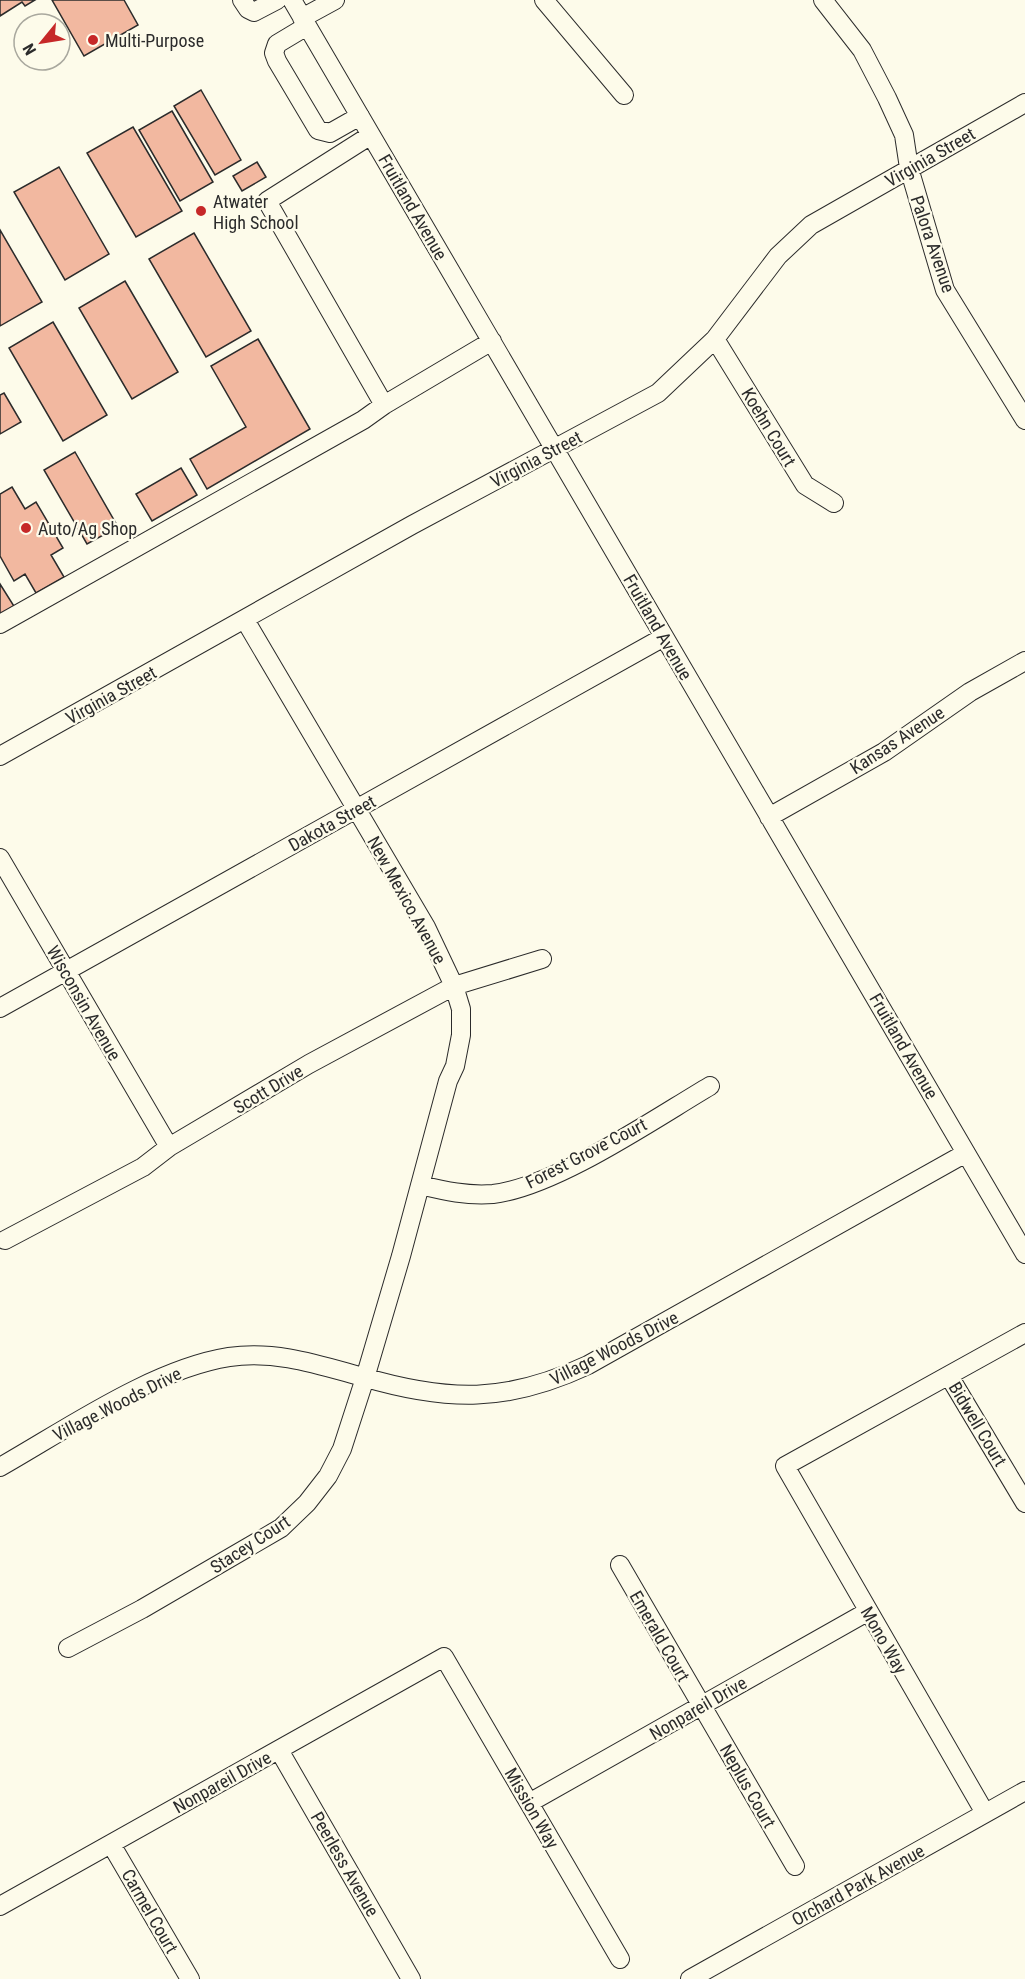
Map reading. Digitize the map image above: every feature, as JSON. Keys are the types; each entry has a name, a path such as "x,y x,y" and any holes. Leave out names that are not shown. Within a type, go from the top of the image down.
{"street":[{"path":"242,0 248,9 254,12 277,0"},
{"name":"Fruitland Avenue","path":"292,0 1025,1254"},
{"path":"335,0 277,44 274,50 277,61 318,130 330,133 360,116"},
{"path":"544,0 624,95"},
{"name":"Palora Avenue","path":"833,3 862,50 904,135 909,168 945,290 1025,420"},
{"name":"Virginia Street","path":"0,756 412,525 658,393 715,339 778,256 811,225 1025,103"},
{"path":"371,135 267,201 384,405"},
{"name":"Koehn Court","path":"715,339 805,485 834,503"},
{"path":"0,624 344,431 492,341"},
{"name":"New Mexico Avenue","path":"245,620 426,927 454,986 461,1009 461,1035 455,1066 448,1081 365,1378"},
{"name":"Dakota Street","path":"0,1008 664,637"},
{"name":"Kansas Avenue","path":"769,817 884,752 970,692 1025,661"},
{"name":"Wisconsin Avenue","path":"0,858 169,1147"},
{"name":"Scott Drive","path":"5,1240 143,1167 169,1147 309,1064 454,986 542,959"},
{"name":"Forest Grove Court","path":"420,1185 456,1194 512,1190 588,1157 710,1086"},
{"name":"Village Woods Drive","path":"0,1467 152,1382 184,1368 229,1358 257,1356 287,1358 320,1364 365,1378 452,1396 496,1396 543,1385 588,1365 966,1153"},
{"path":"949,1376 1025,1333"},
{"name":"Mono Way","path":"949,1376 785,1466 867,1612 985,1813"},
{"name":"Bidwell Court","path":"949,1376 1025,1503"},
{"name":"Stacey Court","path":"68,1648 142,1609 281,1528 307,1503 328,1476 342,1449 365,1378"},
{"name":"Emerald Court","path":"620,1566 701,1706"},
{"name":"Nonpareil Drive","path":"529,1803 867,1612"},
{"name":"Nonpareil Drive","path":"0,1906 444,1657"},
{"name":"Mission Way","path":"444,1657 620,1959"},
{"name":"Neplus Court","path":"701,1706 795,1866"},
{"name":"Peerless Avenue","path":"279,1750 411,1979"},
{"name":"Orchard Park Avenue","path":"690,1979 1025,1791"},
{"name":"Carmel Court","path":"111,1844 190,1979"}],"building":[{"path":"0,0 35,0 25,6 22,2 0,16"},
{"name":"Multi-Purpose","path":"52,0 124,0 138,25 84,56 72,35 72,12 59,12"},
{"path":"201,90 241,160 215,175 174,106"},
{"path":"172,111 213,182 180,201 139,130"},
{"path":"133,127 182,211 136,237 87,153"},
{"path":"257,162 266,177 242,191 233,176"},
{"path":"59,167 109,254 65,280 14,192"},
{"path":"0,230 42,302 0,326"},
{"path":"194,233 251,331 206,357 149,259"},
{"path":"125,281 178,372 132,399 79,308"},
{"path":"53,322 107,415 63,441 9,348"},
{"path":"258,339 310,429 207,489 190,459 246,427 211,366"},
{"path":"4,393 21,422 0,434 0,395"},
{"path":"75,452 118,527 87,544 44,470"},
{"path":"181,468 197,495 152,521 136,494"},
{"name":"Auto/Ag Shop","path":"12,487 25,509 36,502 63,548 51,555 64,577 36,593 25,574 14,581 0,556 0,494"},
{"path":"0,584 17,611 0,622"}],"place":[{"name":"Multi-Purpose","path":"93,40"},
{"name":"Atwater High School","path":"201,211"},
{"name":"Auto/Ag Shop","path":"26,528"}]}
